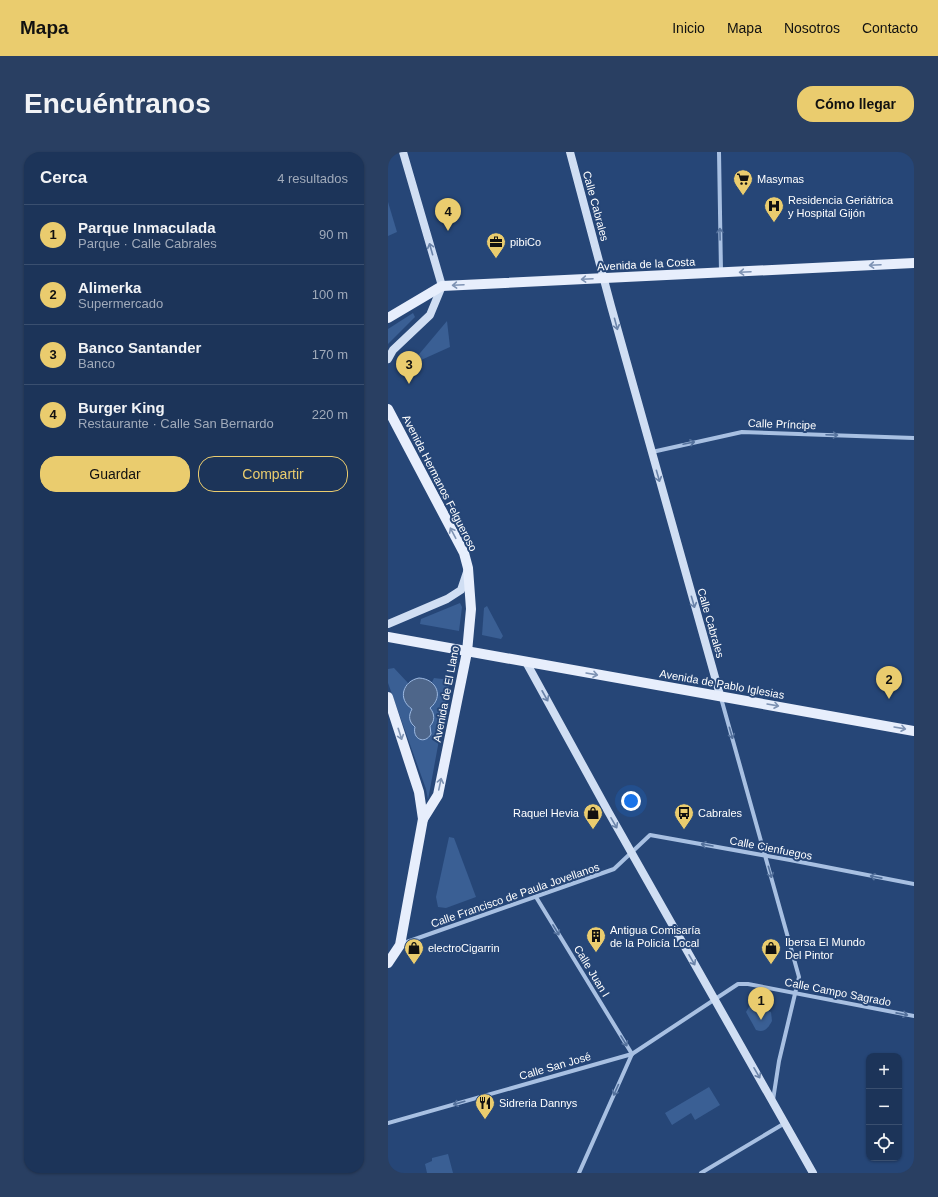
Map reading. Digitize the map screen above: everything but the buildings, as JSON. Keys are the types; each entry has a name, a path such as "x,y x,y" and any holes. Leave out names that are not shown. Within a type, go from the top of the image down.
{"main road":[{"name":"Avenida de la Costa","path":"388,318 442,286 914,263"},
{"name":"Avenida Hermanos Felgueroso","path":"388,409 464,553 468,568"},
{"name":"Avenida de El Llano","path":"423,819 438,795 467,652 472,608 468,568"},
{"name":"Avenida de Pablo Iglesias","path":"388,638 914,730"},
{"name":"Avenida de El Llano","path":"388,697 419,792 423,819 400,945 388,963"}],"street":[{"path":"388,359 393,350 430,315 442,286 403,152"},
{"name":"Calle Cabrales","path":"570,152 652,452 799,977 779,1061 773,1100"},
{"path":"719,152 721,273"},
{"name":"Calle Príncipe","path":"652,452 742,432 914,438"},
{"path":"388,624 447,599 461,590 468,568"},
{"path":"526,662 632,854 773,1100 813,1173"},
{"name":"Calle Cienfuegos","path":"632,854 650,835 914,884"},
{"name":"Calle Francisco de Paula Jovellanos","path":"400,945 614,870 632,854"},
{"name":"Calle Juan I","path":"536,897 632,1054"},
{"name":"Calle Campo Sagrado","path":"715,999 738,984 748,984 914,1016"},
{"name":"Calle San José","path":"388,1123 632,1054 715,999"},
{"path":"579,1173 632,1054"},
{"path":"701,1173 785,1123"}],"shaded area":[{"path":"388,202 397,232 388,236"},
{"path":"413,313 415,317 388,344 388,329"},
{"path":"447,321 450,347 410,365"},
{"path":"460,603 462,607 459,631 420,624 421,619"},
{"path":"487,606 503,636 501,639 482,635 484,608"},
{"path":"394,668 408,683 404,689 413,709 410,718 415,729 423,740 429,737 430,708 437,700 438,693 432,682 434,678 450,680 428,800 426,789 388,683 388,669"},
{"path":"419,678 425,679 434,685 437,694 437,699 430,708 434,717 430,726 431,734 423,740 415,735 415,727 411,723 410,719 412,709 407,705 403,696 406,686 413,680"},
{"path":"449,837 454,838 476,897 446,908 438,907 436,897"},
{"path":"749,1007 756,1007 771,1012 772,1021 766,1029 762,1031 756,1030 746,1012"},
{"path":"709,1087 720,1105 695,1120 691,1113 672,1125 665,1113"},
{"path":"448,1154 453,1173 427,1173 425,1164 432,1161 432,1158"}],"place":[{"name":"Masymas","path":"743,196"},
{"name":"Residencia Geriátrica y Hospital Gijón","path":"774,223"},
{"name":"Burger King","path":"448,231"},
{"name":"pibiCo","path":"496,259"},
{"name":"Banco Santander","path":"409,384"},
{"name":"Alimerka","path":"889,699"},
{"name":"Raquel Hevia","path":"593,830"},
{"name":"Cabrales","path":"684,830"},
{"name":"Antigua Comisaría de la Policía Local","path":"596,953"},
{"name":"electroCigarrin","path":"414,965"},
{"name":"Ibersa El Mundo Del Pintor","path":"771,965"},
{"name":"Parque Inmaculada","path":"761,1020"},
{"name":"Sidreria Dannys","path":"485,1120"}]}
